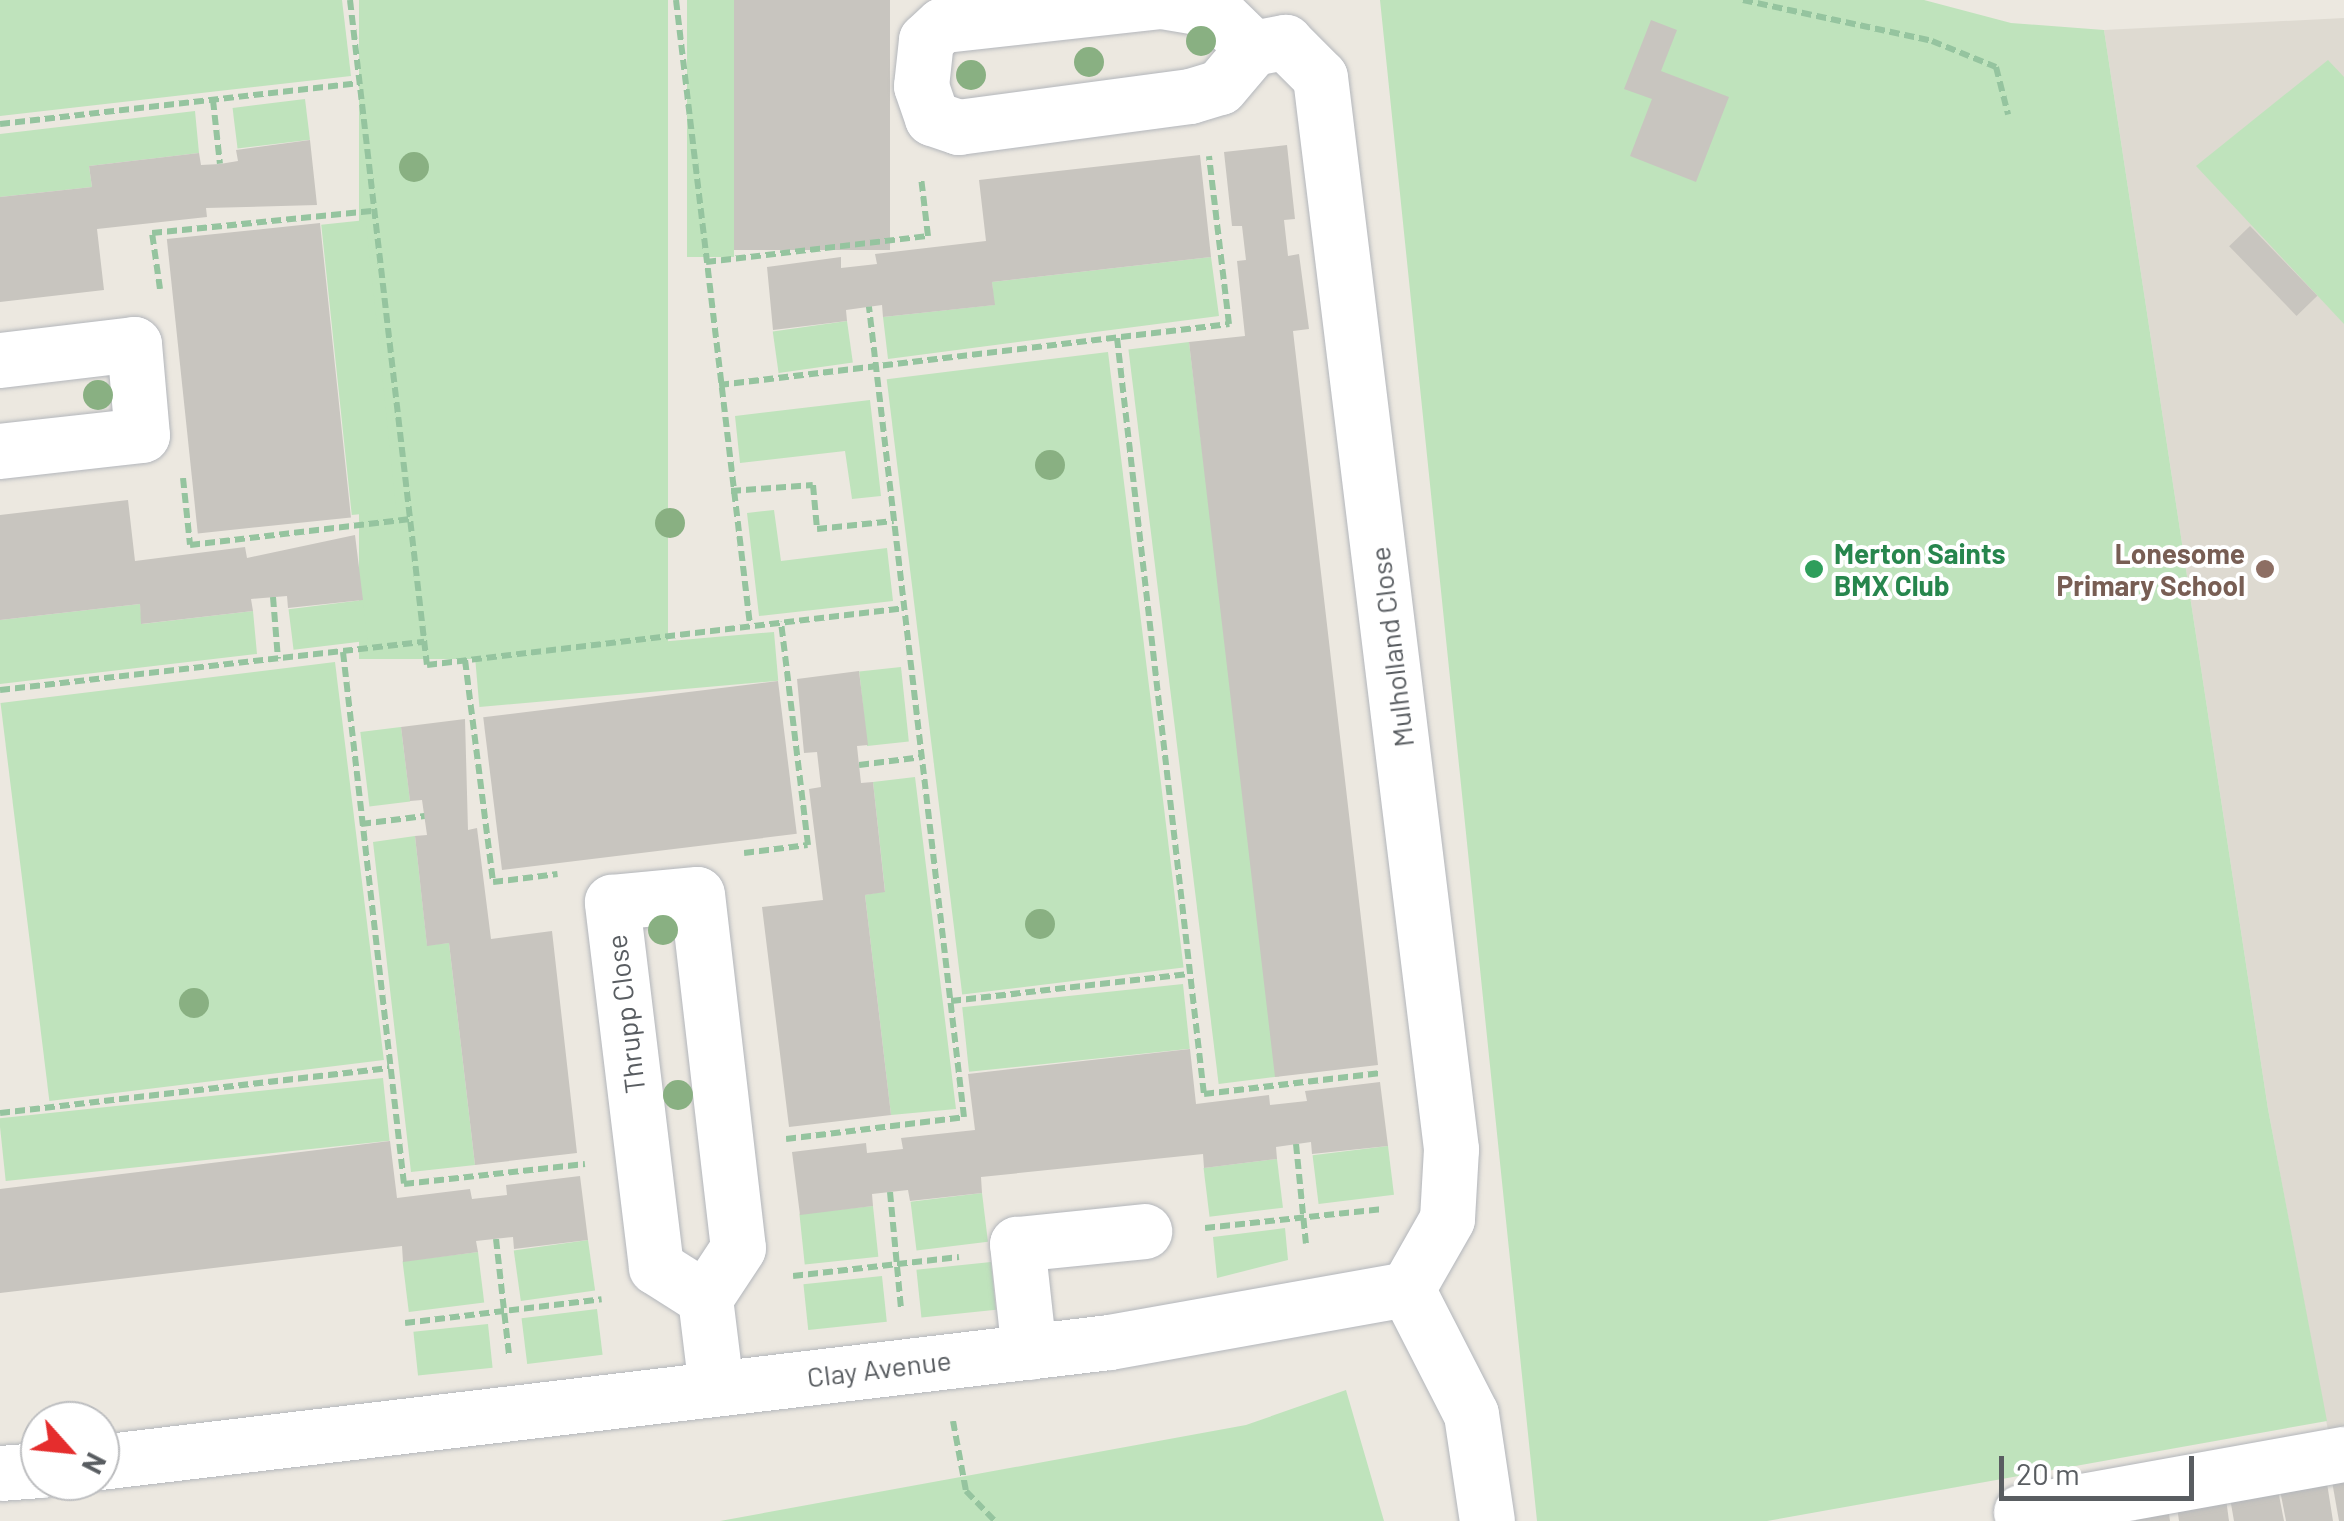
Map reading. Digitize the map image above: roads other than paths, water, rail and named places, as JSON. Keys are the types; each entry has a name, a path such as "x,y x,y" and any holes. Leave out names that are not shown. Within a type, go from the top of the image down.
{"street":[{"path":"1189,3 1214,10 1253,48 1220,87 1190,96 976,125 941,127 921,86 926,40 942,25 1189,3"},
{"name":"Mulholland Close","path":"1253,48 1285,42 1308,58 1328,104 1451,1149 1447,1218 1408,1289"},
{"path":"0,360 134,344 142,435 0,450"},
{"name":"Thrupp Close","path":"697,894 757,1263 705,1298 656,1267 612,902 697,894"},
{"path":"1028,1352 1017,1244 1144,1231"},
{"path":"1408,1289 1471,1414 1488,1521"},
{"name":"Clay Avenue","path":"120,1460 1028,1352 1408,1289"},
{"path":"705,1298 716,1388"},
{"path":"2021,1512 2344,1454"}],"place":[{"name":"Merton Saints BMX Club","path":"1814,569"},
{"name":"Lonesome Primary School","path":"2265,569"}]}
